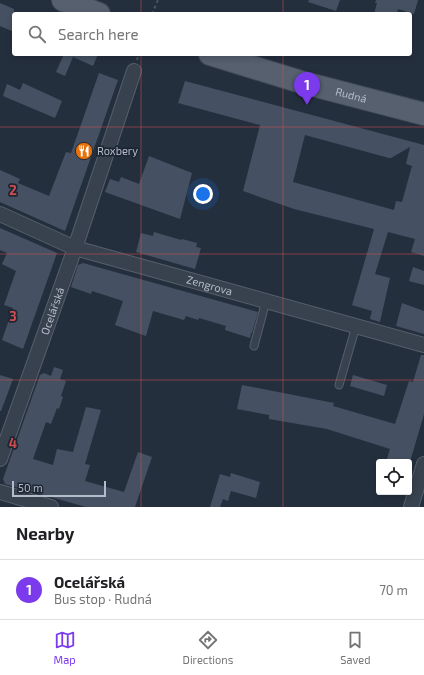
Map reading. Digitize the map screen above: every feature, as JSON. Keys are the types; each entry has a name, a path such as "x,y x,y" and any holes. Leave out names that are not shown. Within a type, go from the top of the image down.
{"main road":[{"path":"63,0 94,12"},
{"name":"Rudná","path":"216,56 301,82 424,114"}],"street":[{"name":"Ocelářská","path":"0,460 75,248 134,71"},
{"name":"Zengrova","path":"0,214 75,248 424,345"},
{"path":"411,507 424,464"},
{"path":"0,492 50,507"}],"lane":[{"path":"254,346 266,301"},
{"path":"339,385 356,326"}],"path":[{"path":"153,12 158,0"}],"building":[{"path":"309,0 340,0 336,11 308,2"},
{"path":"376,0 418,0 414,14 412,12 398,9 397,12 375,12 377,3 375,3"},
{"path":"0,3 14,9 14,12 12,12 12,31 0,26"},
{"path":"63,56 97,56 93,66 73,57 65,76 56,72"},
{"path":"99,73 118,80 65,231 0,202 0,170 20,179 18,183 49,196 66,152 71,153"},
{"path":"185,81 424,145 424,256 411,252 415,239 388,232 375,274 390,278 380,322 370,319 372,311 352,305 374,229 294,209 243,191 260,125 178,103","holes":["305,135 389,158 410,147 406,164 412,166 402,202 396,201 394,210 293,182"]},
{"path":"23,83 62,101 55,118 3,96 7,84 20,90"},
{"path":"149,156 192,173 180,219 105,192 110,179 119,182 121,177 139,184"},
{"path":"0,228 57,253 23,349 2,340 13,308 4,305 16,271 2,264 7,253 0,250"},
{"path":"154,232 197,243 196,247 201,248 195,269 136,252 141,233 153,236"},
{"path":"83,263 258,312 250,338 225,330 226,326 199,318 198,320 186,316 184,320 153,311 146,336 115,325 123,301 92,291 91,294 71,287 78,265"},
{"path":"413,267 424,271 424,285 409,281"},
{"path":"402,303 424,311 424,334 396,326"},
{"path":"421,355 424,355 424,414 411,459 387,459 390,449 327,429 269,419 269,415 237,409 242,385 334,403 333,406 395,424 409,381 413,382"},
{"path":"54,367 63,370 60,379 66,381 61,396 63,397 59,409 57,408 51,424 46,422 33,459 53,465 57,449 73,452 86,407 101,410 85,464 90,465 85,481 124,492 138,452 152,457 135,507 86,507 5,484 3,479 40,375 44,373 51,376"},
{"path":"0,375 13,379 1,411 0,411"},
{"path":"353,375 387,385 384,396 350,386"},
{"path":"231,473 260,482 256,498 231,491 228,501 223,499 220,507 210,507 220,474 230,477"}],"place":[{"name":"Ocelářská","path":"307,105"},
{"name":"Roxbery","path":"84,151"}]}
